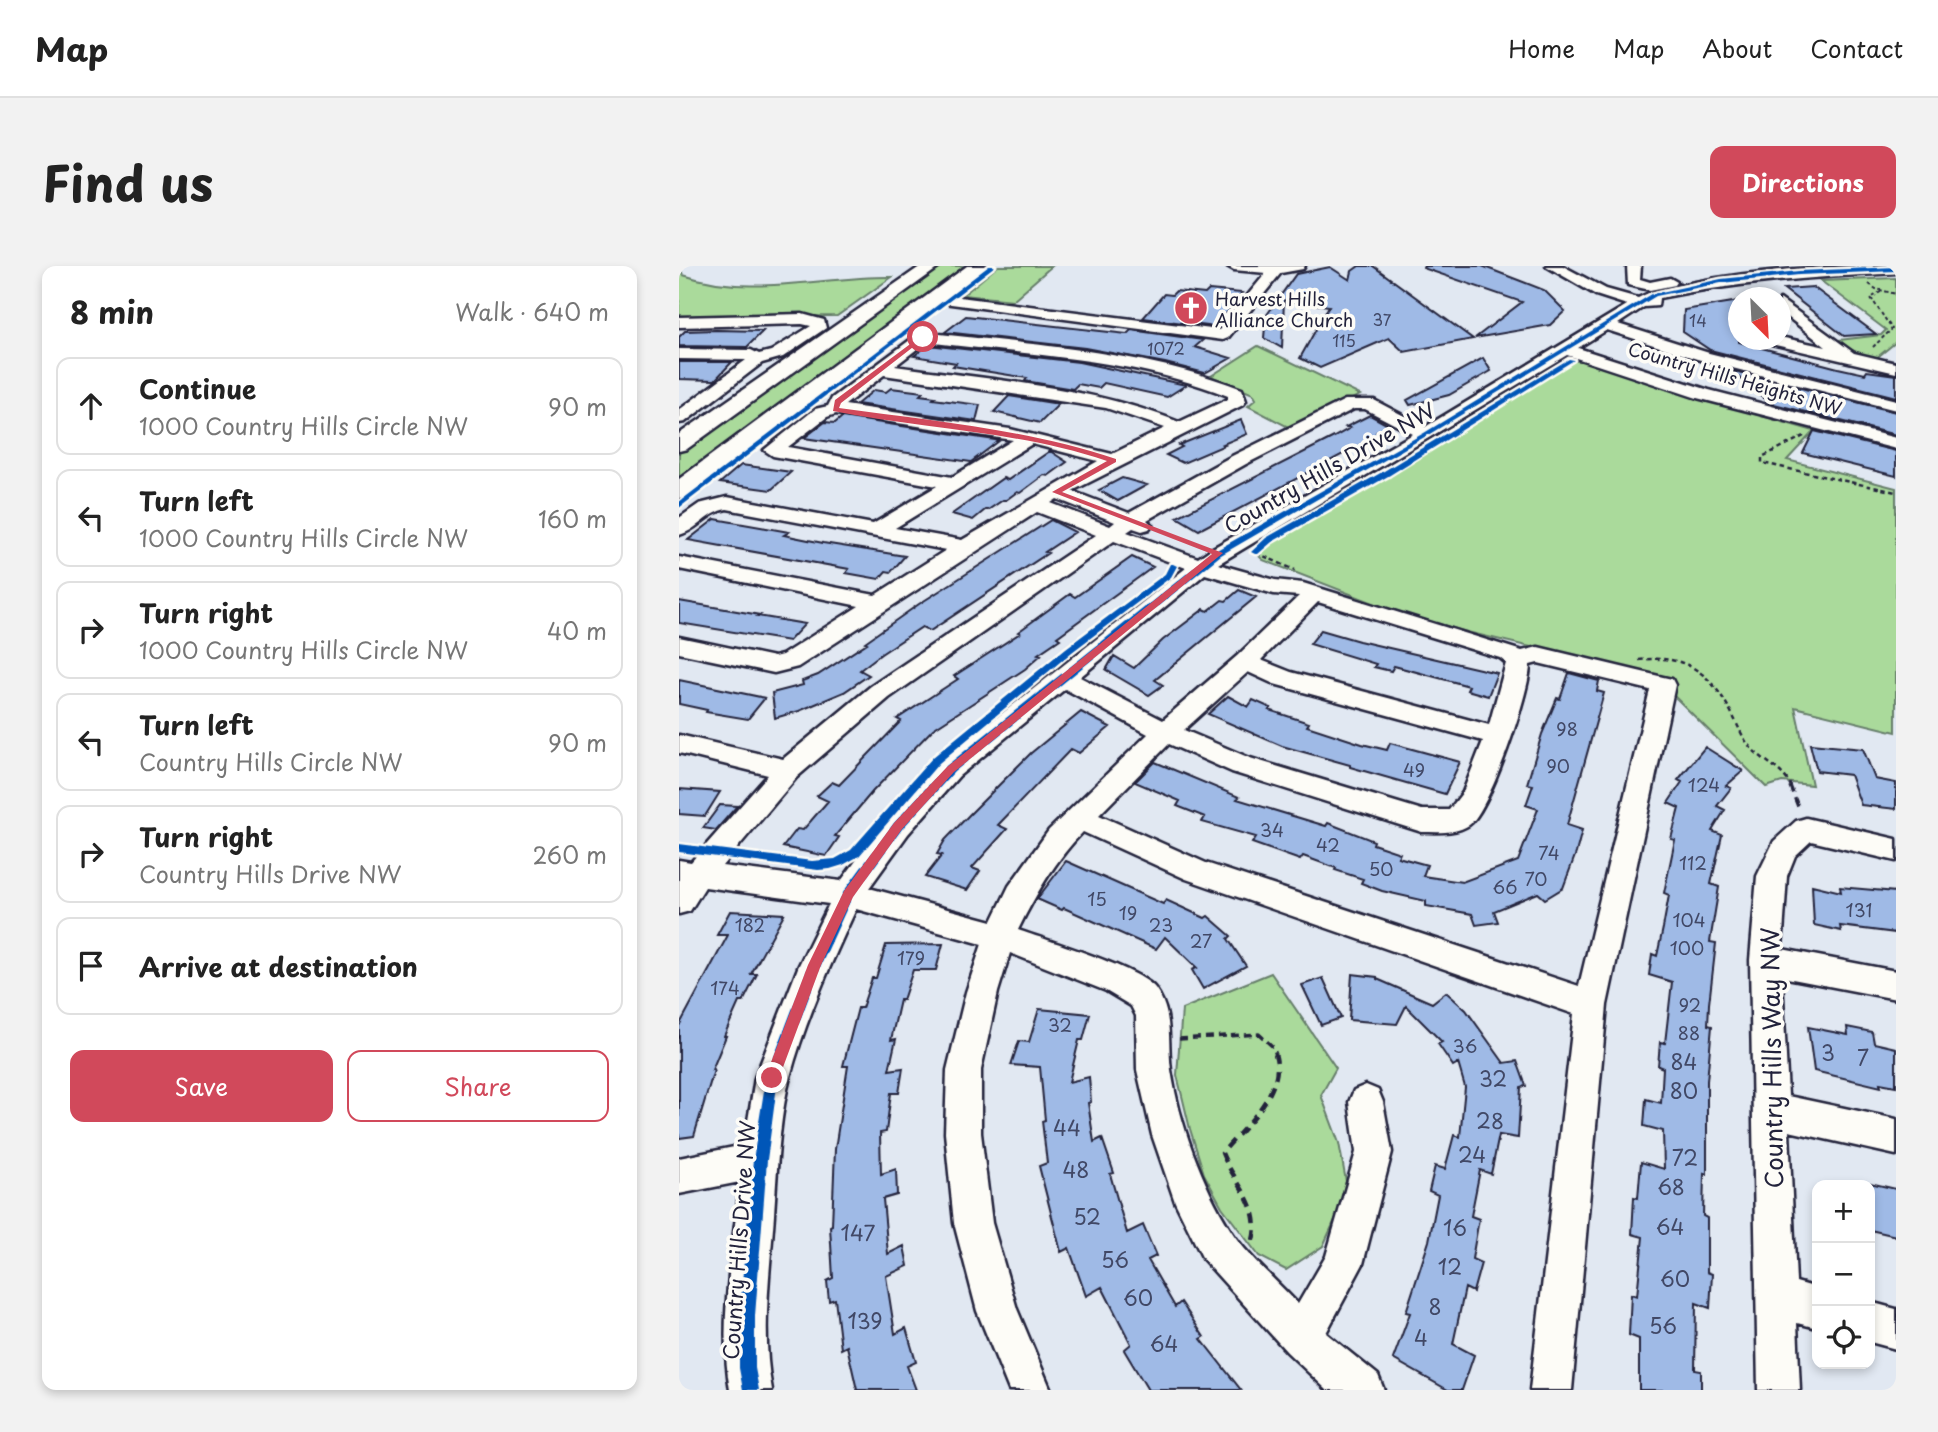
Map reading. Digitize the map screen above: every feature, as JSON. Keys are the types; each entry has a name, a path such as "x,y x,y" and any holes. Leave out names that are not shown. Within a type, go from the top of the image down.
{"main road":[{"path":"679,444 932,266"},
{"path":"679,491 978,266"}],"street":[{"path":"1234,266 1276,270 1298,266"},
{"path":"1552,266 1613,296 1641,304"},
{"path":"1571,266 1627,294 1641,304"},
{"path":"1634,266 1633,282 1650,286 1694,276 1787,266"},
{"path":"936,298 1223,335 1276,270"},
{"name":"Country Hills Drive NW","path":"751,1390 747,1368 747,1316 760,1160 772,1078 815,965 848,894 898,826 950,769 1210,560 1426,434 1654,295 1682,288 1879,271"},
{"path":"1752,282 1759,287"},
{"path":"1791,311 1848,356"},
{"path":"1791,319 1800,318"},
{"path":"679,322 802,319 819,323 818,328 777,354 756,360 679,418"},
{"path":"1607,325 1703,356 1896,405"},
{"path":"679,645 774,664 790,661 964,547 1035,504 1113,460 1237,401 1236,393 1193,376 1143,365 929,336 918,340 838,402 835,410"},
{"path":"1791,344 1896,368"},
{"name":"Country Hills Heights NW","path":"1564,349 1703,394 1896,444"},
{"path":"679,354 751,355 756,360"},
{"path":"880,369 1107,403 1137,411 1180,428"},
{"path":"692,391 718,391"},
{"path":"679,902 688,873 788,770 880,692 1130,521 1239,460 1351,404 1368,404 1426,434"},
{"path":"953,483 773,450 821,412 835,410 1030,438 1067,445 1113,460"},
{"path":"879,529 1030,438"},
{"path":"1056,492 1130,521 1210,560 1274,587 1305,591 1508,653 1518,660 1538,655 1663,685 1591,1005 1551,1390"},
{"path":"679,529 701,509 712,504 727,503 879,529 964,547"},
{"path":"1035,504 1109,535 1210,560"},
{"path":"679,563 880,603"},
{"path":"1030,1390 997,1311 973,1223 963,1133 964,1070 982,992 1000,936 1020,895 1059,838 1165,732 1245,662 1305,591"},
{"path":"1063,678 1165,732 1241,765 1422,821 1446,822 1459,818 1470,808 1498,736 1518,671 1518,660"},
{"path":"1245,662 1283,677 1498,736"},
{"path":"679,744 788,770"},
{"path":"1080,818 1196,872 1591,1005"},
{"name":"Country Hills Way NW","path":"1779,1390 1766,960 1772,876 1784,849 1807,830 1896,850"},
{"path":"688,873 848,894 1000,936 1117,981 1142,996 1152,1014 1157,1083 1170,1135 1188,1189 1217,1245 1301,1338 1343,1376 1363,1390"},
{"path":"1766,960 1896,985"},
{"path":"1301,1338 1343,1264 1374,1152 1366,1102"},
{"path":"1769,1109 1896,1137"},
{"path":"679,1176 760,1160"},
{"path":"1776,1297 1812,1307"},
{"path":"1875,1323 1896,1329"}],"path":[{"path":"1879,271 1882,291"},
{"path":"1870,351 1892,329 1871,298 1882,291 1896,294"},
{"path":"1807,434 1762,457 1762,463 1896,492"},
{"path":"1255,552 1269,540"},
{"path":"1154,1041 1259,1034 1268,1040 1275,1050 1278,1069 1269,1096 1222,1153 1247,1196 1256,1220 1255,1238 1235,1265"}],"green space":[{"path":"679,266 683,275 734,285 892,277 837,316 679,317"},
{"path":"940,266 970,266 679,486 679,453"},
{"path":"998,266 1052,266 1013,300 963,295"},
{"path":"1896,278 1896,342 1875,359 1849,349 1839,340 1881,335 1886,330 1821,281"},
{"path":"1258,346 1360,395 1292,429 1248,406 1256,399 1253,394 1211,376"},
{"path":"1564,361 1586,361 1699,398 1814,431 1787,460 1896,488 1896,732 1795,707 1812,785 1782,782 1766,787 1671,693 1672,680 1467,632 1394,611 1263,560 1255,552 1260,542 1467,422"},
{"path":"1271,973 1336,1068 1321,1095 1339,1143 1348,1192 1323,1246 1286,1270 1259,1256 1222,1207 1204,1174 1177,1075 1182,1009"}],"building":[{"path":"1359,266 1373,266 1473,339 1404,352 1389,338 1320,368 1300,358 1329,306 1284,300 1282,348 1264,338 1266,316 1296,274 1330,267 1350,280 1352,271"},
{"path":"1482,266 1544,290 1565,311 1550,325 1475,338 1522,302 1423,268"},
{"path":"1813,287 1876,334 1844,336 1791,294 1791,289"},
{"name":"Harvest Hills Alliance Church","path":"1209,290 1242,293 1216,327 1143,318 1164,294 1172,295 1176,291 1205,294"},
{"path":"1728,303 1728,350 1769,350 1865,374 1867,371 1896,375 1896,397 1710,350 1683,332 1684,310"},
{"path":"966,316 1127,334 1131,330 1203,340 1195,347 1231,358 1205,373 1085,348 945,332"},
{"path":"685,331 763,331 747,347 679,346 679,337"},
{"path":"928,345 1079,362 1186,385 1167,397 1104,383 1099,388 1078,384 1073,389 914,356"},
{"path":"1483,358 1491,371 1449,395 1410,405 1407,400"},
{"path":"679,362 732,362 715,380 679,379"},
{"path":"1730,370 1896,412 1896,435 1770,403"},
{"path":"891,388 923,392 920,395 935,397 933,399 980,405 976,421 857,404 874,390 886,392"},
{"path":"1009,396 1059,404 1040,423 994,412"},
{"path":"1370,415 1390,426 1377,432 1380,433 1368,441 1199,530 1177,517 1334,437 1350,428 1346,427"},
{"path":"842,417 999,441 971,462 804,438 825,422 835,423"},
{"path":"1241,420 1247,434 1223,444 1225,445 1183,463 1166,455 1182,447 1179,445"},
{"path":"1814,431 1896,451 1896,476 1803,453"},
{"path":"1050,451 1067,462 1020,493 1017,492 985,510 973,520 952,514 1003,478 1008,480"},
{"path":"741,465 791,472 771,490 720,483"},
{"path":"1122,478 1147,485 1118,501 1099,490"},
{"path":"715,519 789,532 784,535 823,543 905,556 891,572 886,571 879,579 846,573 849,569 688,540"},
{"path":"1051,520 1075,532 1045,552 1048,553 930,631 922,627 881,654 860,670 869,675 844,692 775,718 772,693 803,685 802,681 818,675 919,604"},
{"path":"1132,557 1153,567 1057,637 1060,639 1038,654 1041,655 1025,669 933,729 873,791 835,836 839,837 826,856 783,847 797,829 803,830 828,801 817,796 832,782 839,785 901,721 897,719 958,679 954,676 1020,633 1018,632 1070,594 1075,597"},
{"path":"1239,590 1256,597 1155,680 1163,685 1149,695 1106,670 1114,656 1134,668 1163,640 1204,609 1208,611"},
{"path":"679,601 805,624 789,641 679,623"},
{"path":"1321,630 1497,673 1488,696 1467,690 1469,686 1394,666 1391,671 1374,667 1376,664 1310,644"},
{"path":"1569,673 1599,681 1597,691 1604,693 1567,825 1582,830 1576,853 1563,888 1545,899 1538,893 1494,911 1498,922 1476,925 1472,914 1426,906 1426,901 1382,891 1361,883 1363,879 1303,856 1300,860 1252,843 1256,837 1202,822 1205,817 1177,806 1180,801 1135,782 1155,762 1239,797 1237,799 1326,826 1328,823 1374,841 1373,844 1400,853 1398,857 1427,865 1423,876 1462,882 1518,861 1538,809 1526,805 1533,785 1527,784 1542,734 1557,698 1560,699"},
{"path":"679,680 765,698 748,719 706,712 707,710 679,704"},
{"path":"1228,696 1248,707 1253,700 1271,708 1269,710 1309,723 1307,726 1362,744 1387,750 1390,743 1460,762 1445,794 1350,767 1282,746 1208,714"},
{"path":"1081,712 1110,727 1079,753 1071,749 998,825 1007,829 972,868 980,871 967,890 925,877 942,855 937,854 945,840 1031,753"},
{"path":"1810,744 1863,749 1875,779 1896,783 1896,809 1861,805 1850,775 1817,771"},
{"path":"1705,747 1743,771 1726,786 1731,788 1717,806 1725,810 1712,831 1722,835 1711,884 1719,887 1710,942 1716,943 1708,1025 1712,1026 1707,1081 1707,1174 1704,1173 1703,1216 1707,1218 1707,1272 1712,1274 1710,1308 1696,1303 1695,1370 1701,1371 1701,1390 1639,1390 1639,1339 1629,1335 1631,1294 1637,1296 1643,1237 1632,1234 1634,1197 1638,1198 1641,1162 1664,1169 1663,1131 1644,1126 1646,1099 1661,1103 1663,1068 1658,1066 1660,1042 1665,1043 1672,982 1649,975 1652,954 1657,956 1669,895 1664,893 1675,840 1671,839 1679,808 1668,803 1682,782 1678,780"},
{"path":"679,789 720,792 705,816 679,814"},
{"path":"720,805 737,806 716,830 703,828"},
{"path":"1066,861 1163,904 1166,900 1205,918 1208,916 1231,936 1228,939 1246,966 1203,989 1192,970 1197,968 1165,937 1156,949 1064,908 1062,910 1037,899"},
{"path":"1812,885 1841,892 1840,887 1896,892 1896,933 1840,926 1841,931 1814,925"},
{"path":"730,911 784,914 751,974 757,974 743,1002 739,1002 724,1036 694,1136 679,1138 679,1026 728,935 717,935"},
{"path":"943,944 936,970 913,970 903,1000 900,1000 891,1040 896,1039 889,1070 903,1068 899,1093 891,1093 886,1132 880,1133 881,1174 896,1169 897,1195 883,1199 888,1254 904,1246 908,1266 886,1276 895,1334 906,1328 916,1362 907,1366 916,1390 857,1390 847,1346 841,1349 835,1299 829,1301 827,1281 833,1278 830,1226 835,1149 848,1066 843,1066 858,1008 862,1008 872,978 876,978 886,945"},
{"path":"1352,974 1377,977 1432,1003 1446,992 1466,1010 1504,1063 1517,1061 1526,1086 1521,1087 1518,1138 1499,1135 1491,1174 1480,1170 1471,1216 1479,1219 1472,1259 1481,1263 1473,1292 1465,1288 1453,1344 1474,1355 1462,1390 1448,1390 1393,1359 1410,1313 1406,1312 1429,1241 1438,1195 1429,1191 1435,1166 1445,1169 1454,1135 1460,1137 1465,1087 1458,1063 1453,1066 1438,1044 1442,1042 1406,1006 1397,1024 1349,1020"},
{"path":"1323,978 1341,1018 1321,1025 1302,985"},
{"path":"1039,1009 1090,1014 1083,1040 1079,1040 1069,1082 1089,1077 1091,1102 1088,1103 1094,1142 1102,1138 1114,1173 1110,1174 1127,1233 1143,1225 1156,1256 1148,1260 1175,1307 1181,1302 1204,1337 1201,1339 1241,1390 1148,1390 1124,1350 1131,1344 1102,1287 1086,1296 1069,1248 1061,1252 1039,1166 1047,1163 1040,1067 1011,1065 1019,1041 1029,1042"},
{"path":"1808,1027 1848,1035 1847,1027 1872,1032 1874,1043 1896,1048 1896,1086 1880,1083 1881,1087 1814,1071"},
{"path":"1875,1184 1896,1189 1896,1236 1875,1231"}],"cycle path":[{"path":"679,506 992,266"},
{"path":"751,1390 747,1368 747,1316 760,1160 772,1078 815,965 848,894 898,826 950,769 1218,553 1426,434 1654,295 1721,281 1799,273 1896,269"},
{"path":"1255,552 1269,540 1387,473 1571,360"},
{"path":"679,848 812,865 830,865 844,860 855,853 936,760 1069,650 1168,575 1173,566"}],"place":[{"name":"Harvest Hills Alliance Church","path":"1191,308"}],"route":[{"path":"772,1078 815,965 848,894 898,826 950,769 1219,553 1056,492 1113,460 1067,445 1030,438 835,410 838,402 923,337"}]}
